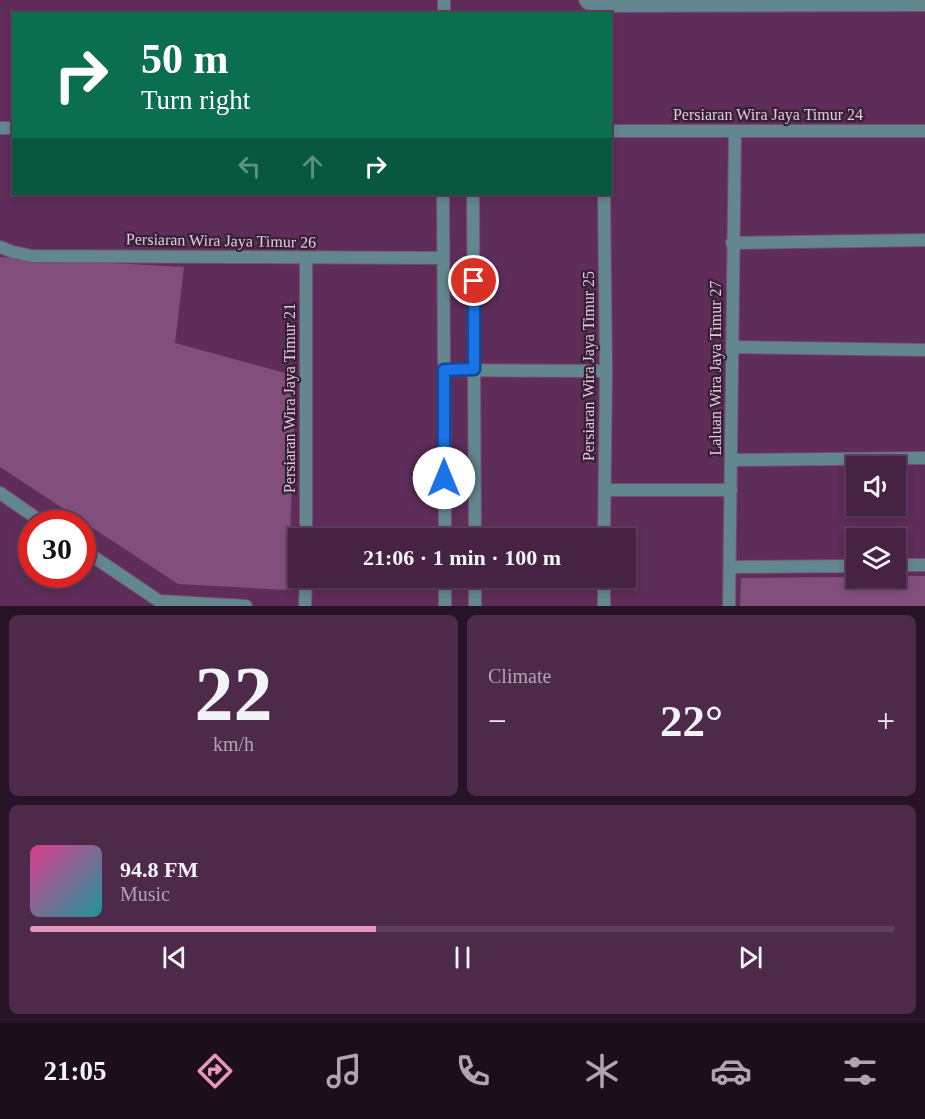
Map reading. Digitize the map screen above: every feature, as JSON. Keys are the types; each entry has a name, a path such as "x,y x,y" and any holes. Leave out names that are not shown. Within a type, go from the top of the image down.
{"street":[{"path":"585,0 587,3 598,6 697,2 925,5"},
{"name":"Persiaran Wira Jaya Timur 24","path":"612,130 925,131"},
{"name":"Laluan Wira Jaya Timur 27","path":"729,606 735,130"},
{"path":"443,195 445,528"},
{"path":"473,195 475,528"},
{"name":"Persiaran Wira Jaya Timur 25","path":"604,195 606,370 604,528"},
{"path":"732,243 925,240"},
{"name":"Persiaran Wira Jaya Timur 26","path":"0,247 32,256 443,258"},
{"name":"Persiaran Wira Jaya Timur 21","path":"306,258 306,528"},
{"path":"732,347 925,350"},
{"path":"444,370 606,370"},
{"path":"731,460 925,458"},
{"path":"605,490 731,490"},
{"path":"0,493 25,510"},
{"path":"96,559 159,603 246,606"},
{"path":"906,565 925,565"},
{"path":"730,567 846,566"},
{"path":"305,606 306,588"},
{"path":"445,588 445,606"},
{"path":"475,588 475,606"},
{"path":"604,588 604,606"}],"shaded area":[{"path":"0,257 184,267 175,343 296,376 290,528 288,528 288,590 178,584 96,530 96,510 65,510 0,467"},
{"path":"906,576 925,576 925,606 740,606 741,578 846,577 846,588 906,588"}],"route":[{"path":"444,478 444,370 474,369 474,281"}]}
